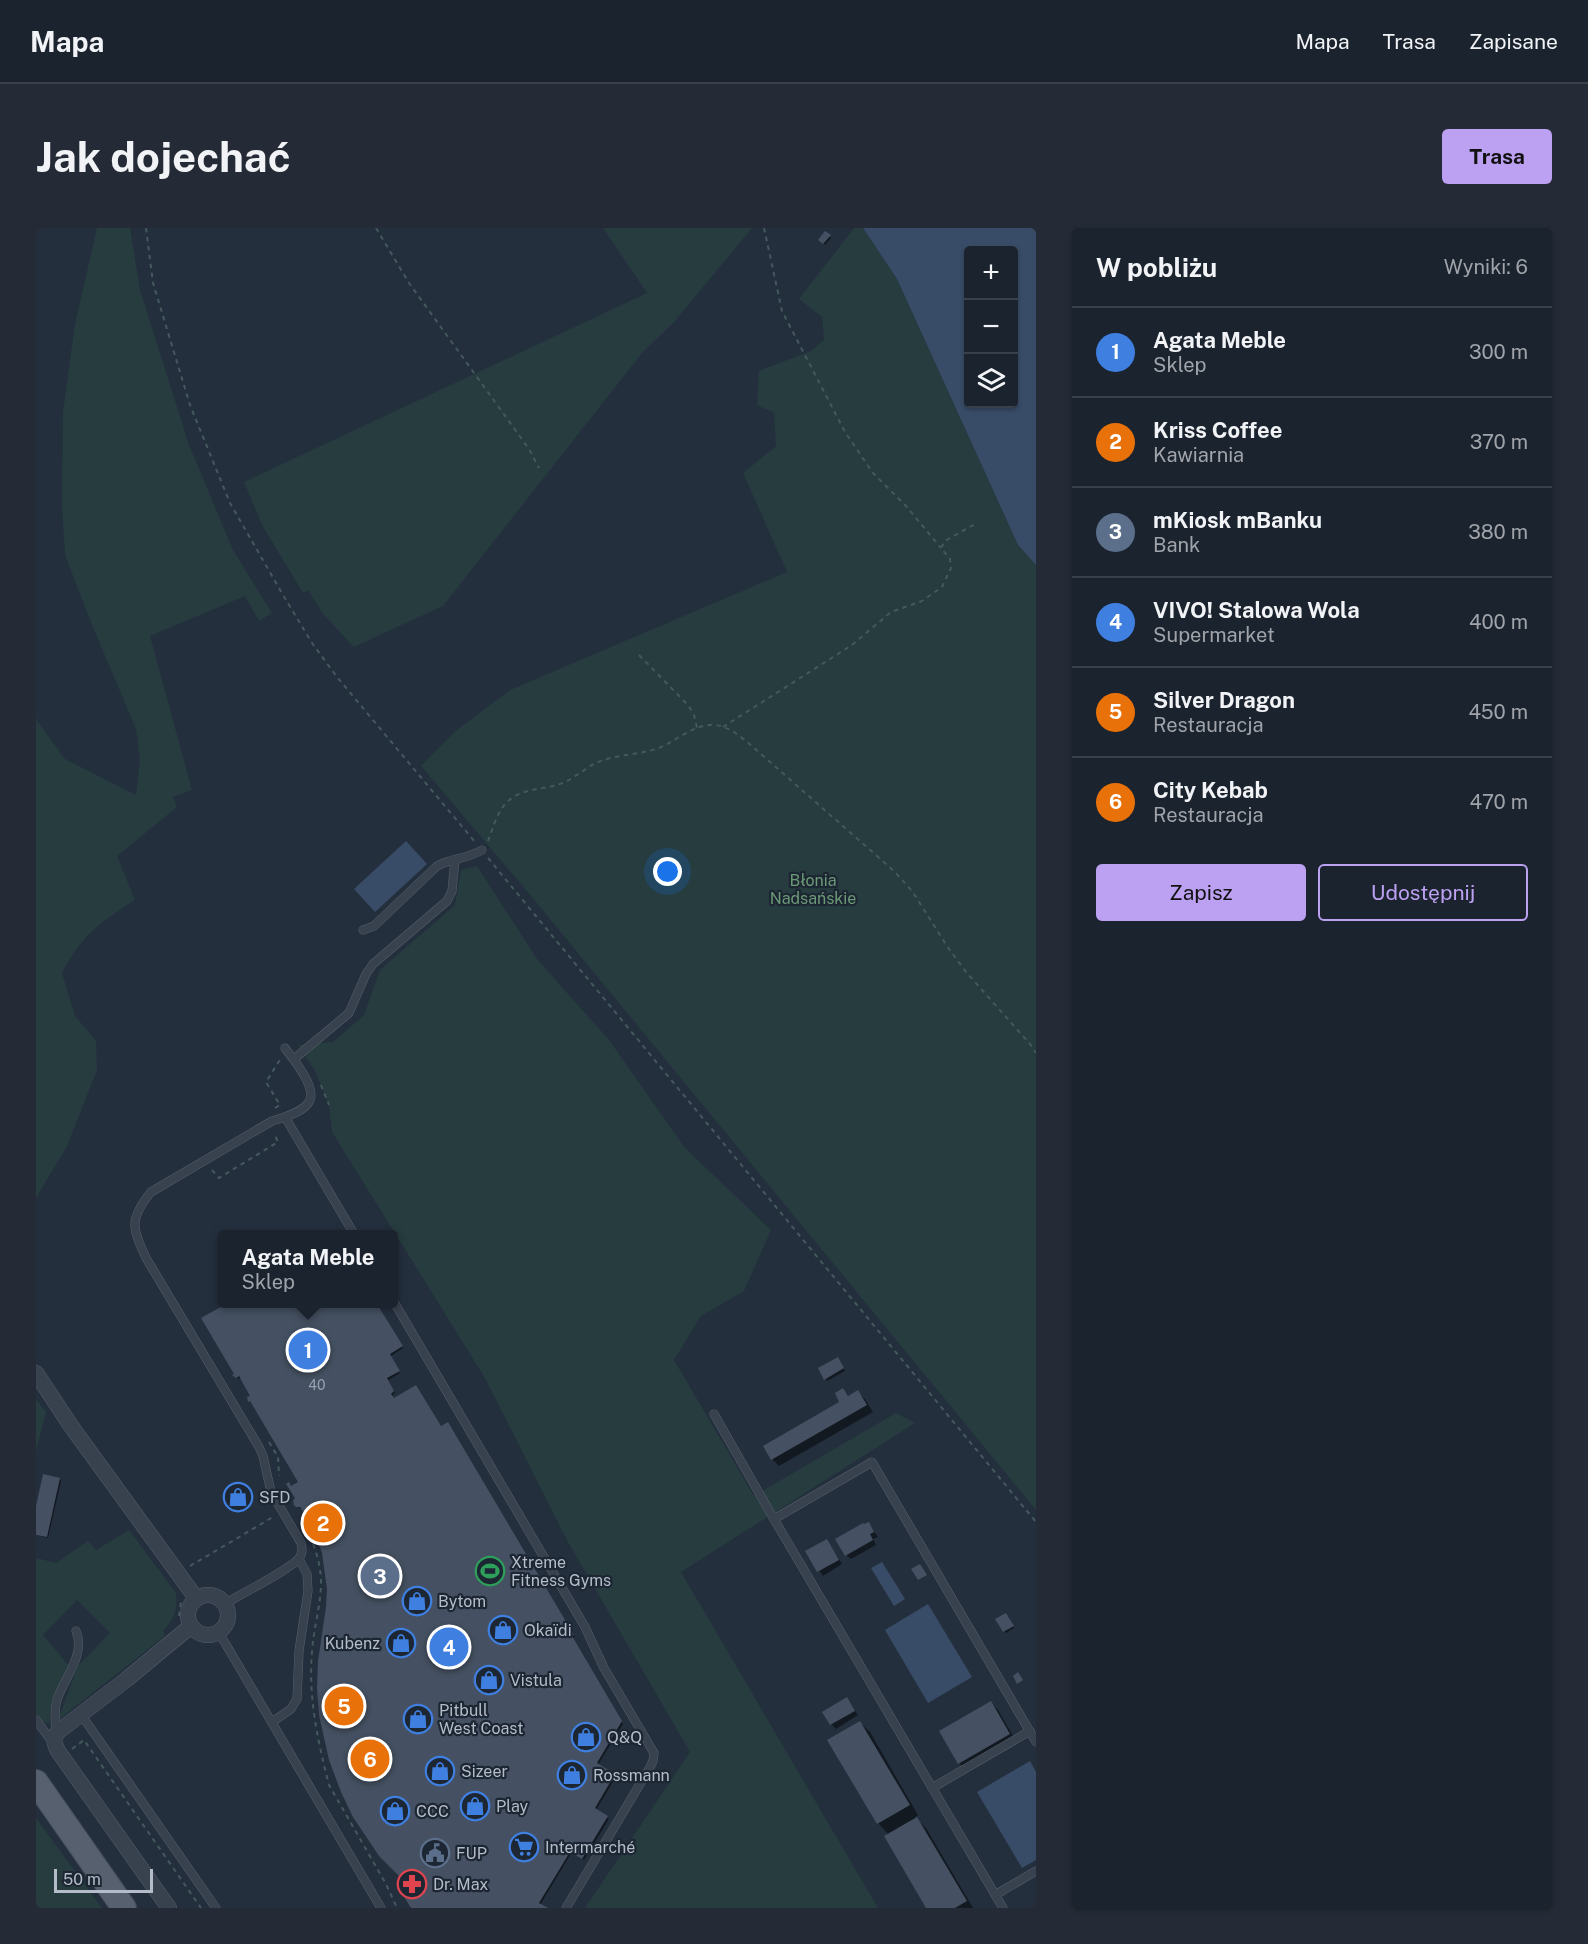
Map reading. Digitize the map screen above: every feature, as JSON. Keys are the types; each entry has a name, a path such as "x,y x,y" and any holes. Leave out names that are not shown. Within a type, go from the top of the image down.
{"main road":[{"path":"36,1782 124,1908"}],"street":[{"path":"36,1373 71,1426 196,1598"},
{"path":"205,1595 214,1596 224,1604 227,1609 227,1619 218,1631 204,1634 191,1626 189,1608 196,1598 205,1595"},
{"path":"169,1908 55,1739 81,1713 127,1679 191,1626"}],"lane":[{"path":"363,930 374,926 437,866 474,855 482,850"},
{"path":"294,1059 350,1013 372,964 447,901 452,891 455,860"},
{"path":"224,1604 299,1559 303,1549 271,1492 259,1447 146,1258 136,1238 134,1227 139,1207 151,1192 310,1101 311,1095 307,1081 287,1050"},
{"path":"285,1117 352,1230"},
{"path":"397,1308 585,1627 604,1668 654,1753 653,1761 566,1908"},
{"path":"714,1414 1003,1908"},
{"path":"774,1519 872,1462 1036,1742"},
{"path":"272,1722 291,1709 297,1699 299,1651 308,1591 307,1574 299,1559"},
{"path":"55,1739 57,1701 79,1647 76,1631"},
{"path":"218,1631 381,1908"},
{"path":"81,1713 216,1908"},
{"path":"36,1720 55,1739"},
{"path":"932,1788 1030,1731"},
{"path":"995,1895 1036,1871"}],"path":[{"path":"146,228 153,283 190,405 230,503 312,643 337,677 1036,1522"},
{"path":"376,228 409,283 529,449 539,468"},
{"path":"723,727 852,645 891,612 922,602 942,587 951,568 950,559 906,506 873,473 845,432 782,311 764,228"},
{"path":"941,548 945,541 975,524"},
{"path":"639,655 688,705 694,715 697,728"},
{"path":"482,850 506,803 521,793 558,785 595,763 659,747 697,728 709,725 723,727 753,747 894,871 912,891 966,972 1036,1053"},
{"path":"211,1169 219,1178 278,1142 265,1114 280,1105 266,1082 287,1050"},
{"path":"266,1436 278,1457 280,1481"},
{"path":"178,1574 281,1512"},
{"path":"294,1532 309,1532 322,1581 312,1652 312,1681 315,1724 329,1785 386,1884 397,1908"},
{"path":"76,1746 84,1740 201,1908"}],"green space":[{"path":"97,228 130,228 140,290 189,445 233,550 272,613 259,621 245,596 150,636 192,790 173,797 177,807 117,856 135,900 112,915 84,939 62,973 75,1016 96,1041 97,1070 67,1146 36,1198 36,719 65,759 136,795 140,761 136,729 65,555 62,505 63,412 75,324"},
{"path":"603,228 752,228 675,321 642,353 443,606 354,647 323,614 308,590 303,593 262,525 244,482 647,293"},
{"name":"Błonia Nadsańskie","path":"854,228 863,228 897,279 1018,545 1036,565 1036,1510 531,896 421,766 457,730 510,690 787,572 743,473 776,446 774,413 757,405 759,371 811,351 824,340 822,317 799,299"},
{"path":"477,866 537,959 609,1040 685,1148 771,1230 744,1291 701,1316 674,1360 754,1496 896,1413 915,1423 681,1572 878,1908 585,1908 690,1752 568,1542 485,1378 398,1238 398,1230 393,1230 332,1132 329,1105 315,1071 298,1045 333,1042 364,1015 380,970 455,905 461,870"},
{"path":"36,1399 46,1412 36,1451"},
{"path":"129,1530 176,1593 176,1609 170,1623 163,1631 165,1636 58,1720 78,1666 110,1633 77,1600 43,1635 68,1665 52,1701 49,1724 41,1721 36,1714 36,1558 56,1563 88,1541 96,1550"},
{"path":"36,1818 102,1908 36,1908"}],"water":[{"path":"863,228 1036,228 1036,565 1018,545 897,279"},
{"path":"406,841 427,864 375,912 354,889"},
{"path":"882,1562 905,1599 894,1606 871,1568"},
{"path":"928,1604 972,1677 928,1703 885,1630"},
{"path":"1030,1761 1036,1772 1036,1860 1022,1868 977,1792"}],"building":[{"path":"825,231 831,235 823,244 818,240"},
{"path":"219,1308 379,1308 403,1346 390,1354 400,1371 387,1378 394,1391 391,1394 394,1398 416,1385 441,1426 448,1422 574,1635 572,1636 622,1721 597,1763 615,1774 595,1808 608,1816 582,1859 570,1852 539,1903 548,1908 411,1908 403,1895 412,1889 379,1856 353,1817 329,1760 319,1715 318,1661 327,1589 322,1553 308,1515 306,1516 300,1507 294,1505 295,1498 286,1484 289,1482 291,1486 298,1482 250,1401 248,1402 247,1397 250,1396 239,1376 236,1378 232,1375 234,1374 201,1318"},
{"path":"838,1357 844,1368 824,1380 818,1368"},
{"path":"843,1388 848,1396 858,1390 867,1405 771,1460 763,1446 839,1402 835,1393"},
{"path":"43,1474 60,1478 47,1537 36,1535 36,1506"},
{"name":"SFD","path":"242,1492 245,1496 234,1502 232,1498"},
{"path":"869,1522 874,1532 870,1534 873,1540 845,1556 835,1539"},
{"path":"827,1539 839,1560 817,1572 805,1551"},
{"path":"920,1564 927,1575 918,1580 911,1569"},
{"path":"1006,1613 1014,1626 1003,1632 995,1619"},
{"path":"1018,1672 1023,1680 1017,1684 1013,1676"},
{"path":"847,1697 855,1711 830,1725 822,1712"},
{"path":"991,1701 1010,1734 958,1764 939,1731"},
{"path":"860,1721 910,1805 877,1824 827,1740"},
{"path":"917,1817 967,1901 955,1908 926,1908 884,1836"}],"place":[{"name":"Agata Meble","path":"308,1350"},
{"name":"SFD","path":"238,1497"},
{"name":"Kriss Coffee","path":"323,1523"},
{"name":"Xtreme Fitness Gyms","path":"490,1571"},
{"name":"mKiosk mBanku","path":"380,1576"},
{"name":"Bytom","path":"417,1601"},
{"name":"Okaïdi","path":"503,1630"},
{"name":"Kubenz","path":"401,1643"},
{"name":"VIVO! Stalowa Wola","path":"449,1647"},
{"name":"Vistula","path":"489,1680"},
{"name":"Silver Dragon","path":"344,1706"},
{"name":"Pitbull West Coast","path":"418,1719"},
{"name":"Q&Q","path":"586,1737"},
{"name":"City Kebab","path":"370,1759"},
{"name":"Sizeer","path":"440,1771"},
{"name":"Rossmann","path":"572,1775"},
{"name":"Play","path":"475,1806"},
{"name":"CCC","path":"395,1811"},
{"name":"Intermarché","path":"524,1847"},
{"name":"FUP","path":"435,1853"},
{"name":"Dr. Max","path":"412,1884"}]}
